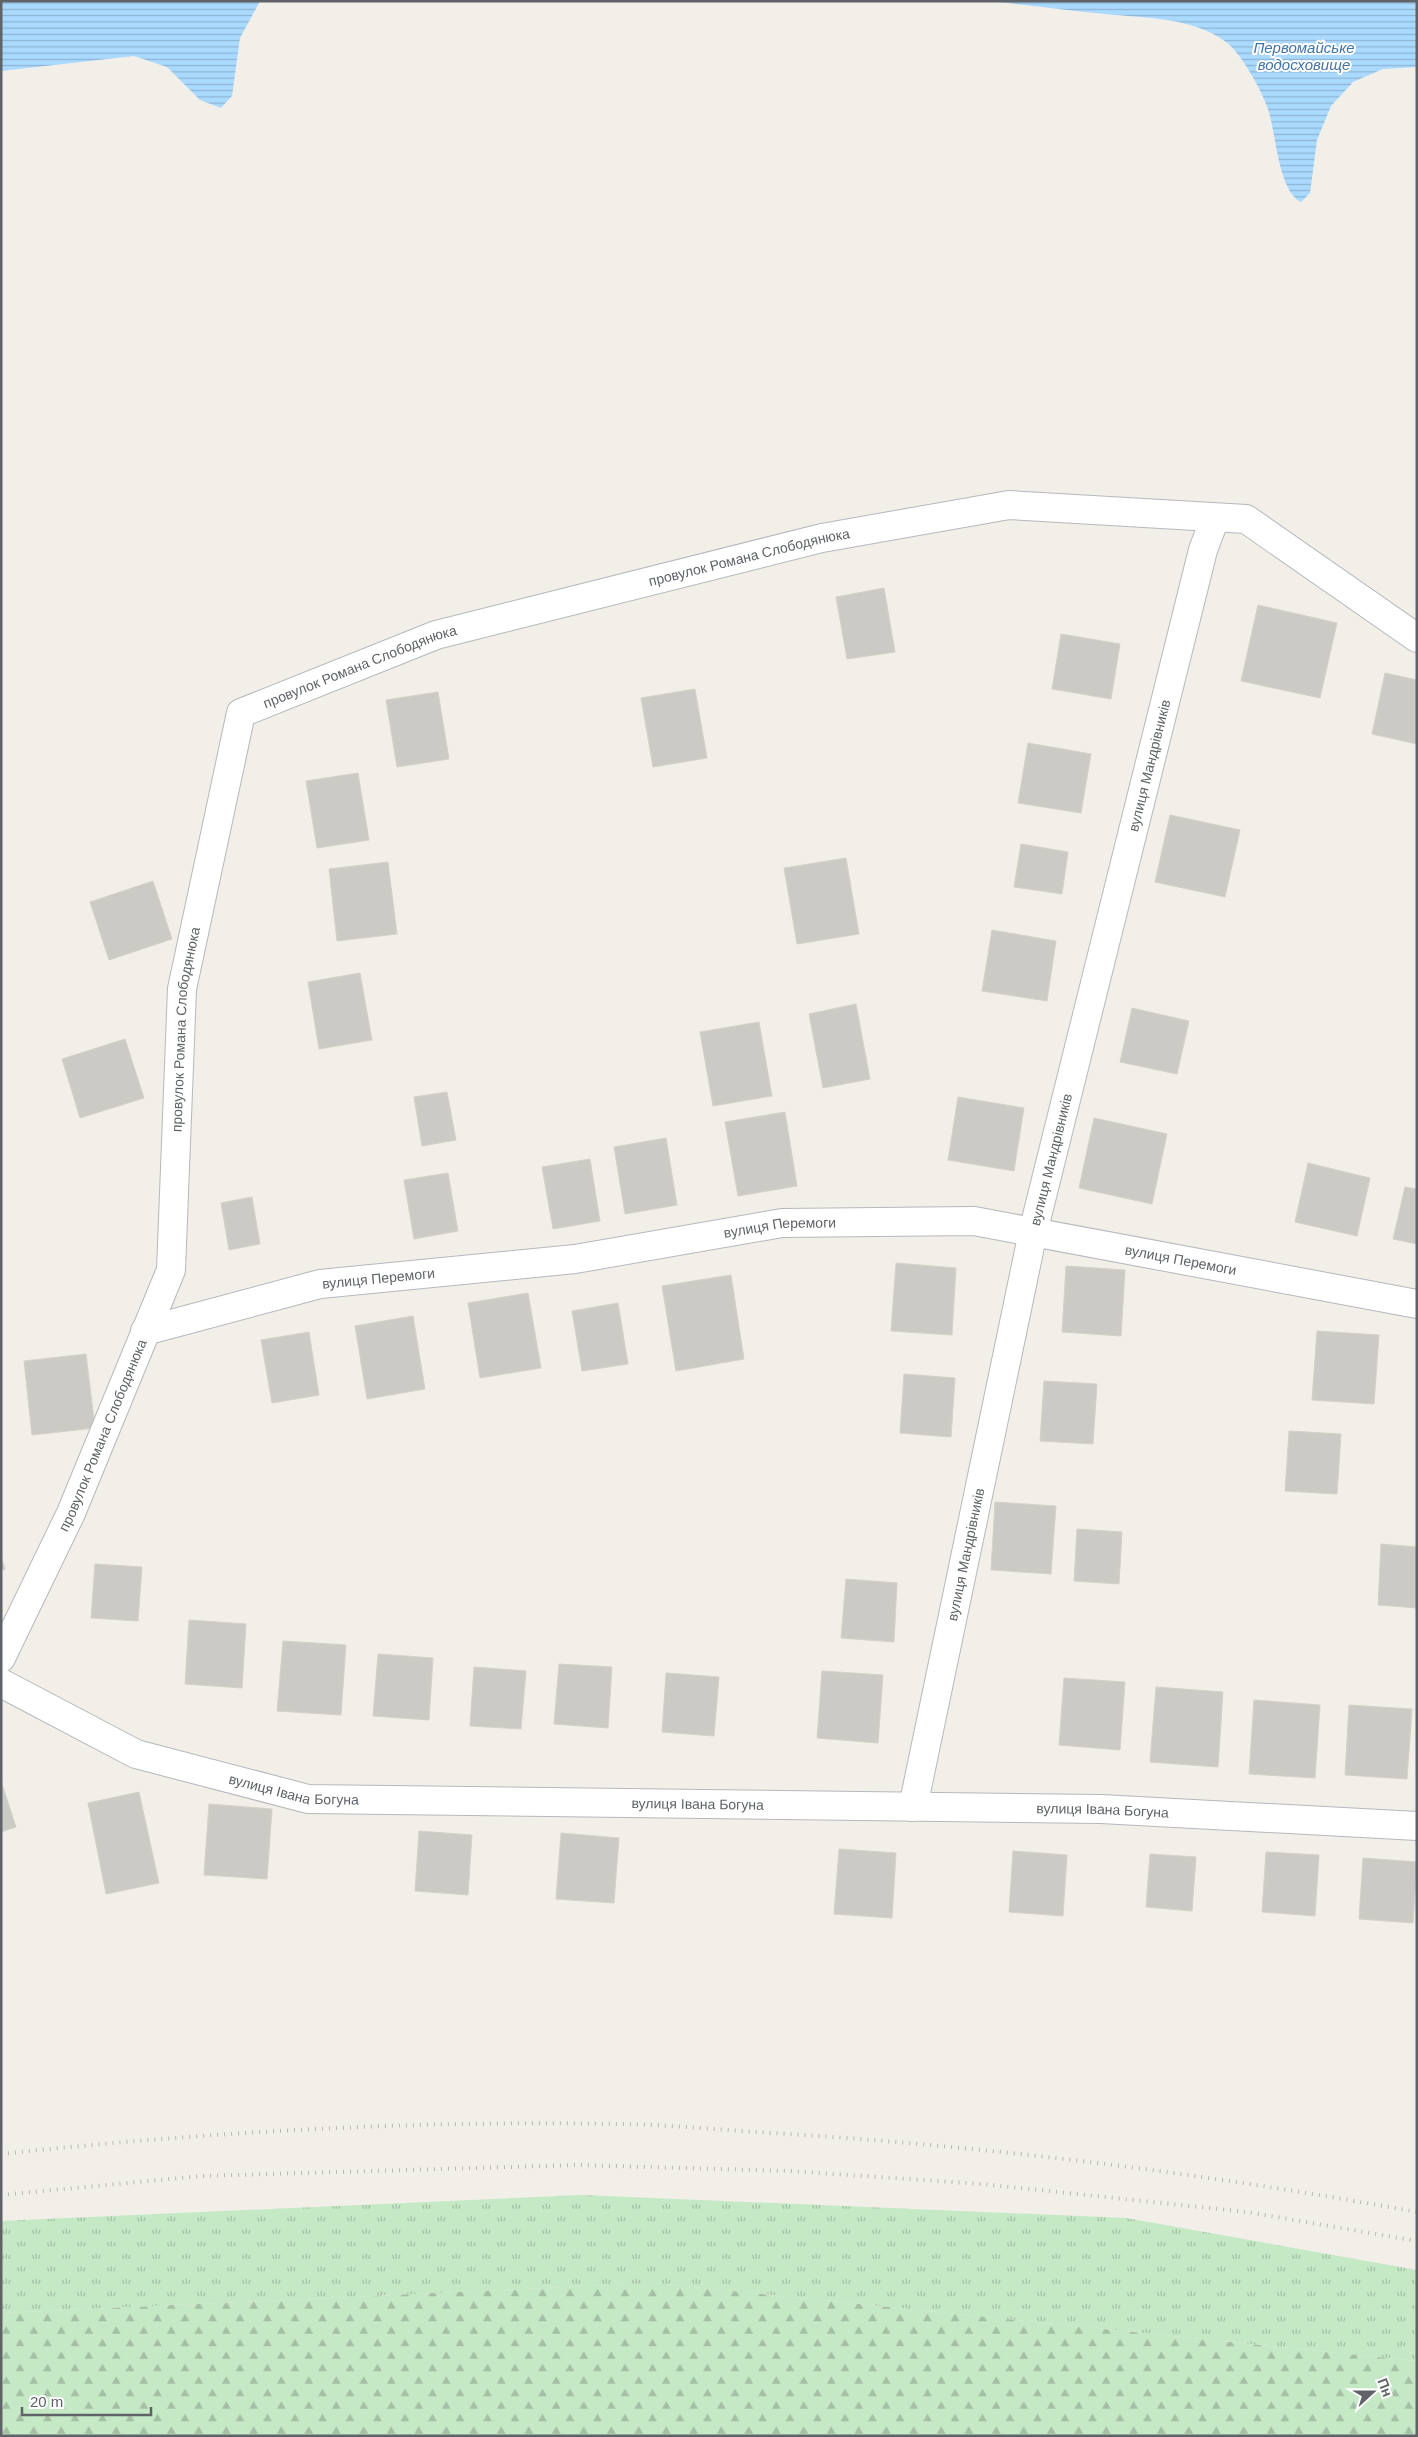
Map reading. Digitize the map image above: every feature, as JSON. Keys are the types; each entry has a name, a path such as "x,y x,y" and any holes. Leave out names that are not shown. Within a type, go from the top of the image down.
{"street":[{"name":"провулок Романа Слободянюка","path":"1,1658 71,1513 171,1270 182,989 241,713 436,635 822,538 1009,505 1246,520 1417,638"},
{"name":"вулиця Мандрівників","path":"913,1807 1033,1232 1203,550 1215,518"},
{"name":"вулиця Перемоги","path":"146,1331 320,1284 575,1259 782,1223 974,1221 1417,1304"},
{"name":"вулиця Івана Богуна","path":"1,1683 136,1754 308,1799 1101,1809 1417,1826"}],"green space":[{"path":"582,2195 1126,2218 1417,2270 1417,2361 654,2283 1,2313 1,2221"},
{"path":"654,2283 1417,2361 1417,2436 1,2436 1,2313"}],"water":[{"path":"1,1 262,1 259,3 240,38 232,96 221,108 200,100 167,67 134,56 1,71"},
{"name":"Первомайське водосховище","path":"989,1 1417,1 1417,67 1383,69 1353,82 1331,106 1317,140 1310,193 1301,202 1293,196 1287,186 1279,160 1271,119 1261,92 1244,63 1226,42 1199,28 1168,20"}],"building":[{"path":"884,588 895,652 847,659 836,597"},
{"path":"1258,605 1337,623 1320,698 1241,681"},
{"path":"1061,634 1120,644 1111,699 1052,689"},
{"path":"1385,673 1417,680 1417,744 1372,734"},
{"path":"695,689 707,758 653,767 641,698"},
{"path":"438,692 449,759 397,767 386,700"},
{"path":"1028,743 1091,754 1081,813 1018,803"},
{"path":"358,773 369,840 317,848 306,781"},
{"path":"1170,815 1240,830 1225,897 1155,882"},
{"path":"1021,844 1068,852 1062,894 1014,887"},
{"path":"846,858 859,934 797,944 784,868"},
{"path":"388,862 397,934 337,941 329,869"},
{"path":"153,881 172,939 109,960 90,902"},
{"path":"992,930 1056,941 1047,1001 982,991"},
{"path":"360,973 372,1040 319,1049 308,982"},
{"path":"856,1004 870,1079 823,1088 809,1014"},
{"path":"1132,1008 1189,1021 1177,1074 1120,1062"},
{"path":"759,1022 772,1096 713,1106 700,1032"},
{"path":"125,1039 144,1098 80,1118 62,1059"},
{"path":"447,1092 456,1140 422,1146 414,1097"},
{"path":"958,1097 1024,1108 1014,1171 948,1160"},
{"path":"785,1112 797,1186 738,1196 725,1122"},
{"path":"1094,1118 1167,1134 1152,1204 1079,1188"},
{"path":"666,1138 677,1205 625,1214 614,1147"},
{"path":"590,1159 600,1221 553,1229 542,1167"},
{"path":"1308,1163 1370,1178 1357,1236 1295,1222"},
{"path":"448,1173 458,1231 414,1239 404,1180"},
{"path":"1405,1187 1417,1189 1417,1244 1393,1239"},
{"path":"252,1197 260,1244 229,1250 221,1203"},
{"path":"896,1263 956,1268 952,1335 891,1331"},
{"path":"1066,1266 1125,1270 1121,1336 1062,1332"},
{"path":"731,1275 744,1359 676,1371 662,1286"},
{"path":"528,1293 541,1368 480,1378 468,1303"},
{"path":"618,1303 628,1364 582,1371 572,1311"},
{"path":"413,1316 425,1389 367,1399 355,1326"},
{"path":"1317,1331 1379,1335 1374,1404 1312,1400"},
{"path":"309,1332 319,1395 272,1403 261,1340"},
{"path":"86,1354 95,1428 32,1435 24,1361"},
{"path":"904,1374 955,1378 951,1437 900,1433"},
{"path":"1044,1381 1097,1384 1093,1444 1040,1441"},
{"path":"1289,1431 1341,1434 1337,1494 1285,1491"},
{"path":"995,1502 1056,1506 1051,1574 991,1570"},
{"path":"1077,1529 1122,1532 1119,1584 1074,1581"},
{"path":"1381,1544 1417,1547 1417,1608 1378,1605"},
{"path":"1,1557 5,1569 1,1570"},
{"path":"95,1564 142,1567 138,1621 91,1618"},
{"path":"846,1579 897,1583 894,1642 841,1638"},
{"path":"189,1620 246,1624 242,1688 185,1684"},
{"path":"283,1641 346,1645 341,1715 277,1711"},
{"path":"378,1654 433,1658 429,1720 373,1716"},
{"path":"559,1664 612,1667 608,1728 554,1724"},
{"path":"474,1667 526,1671 521,1729 470,1726"},
{"path":"822,1671 883,1675 878,1743 817,1738"},
{"path":"666,1673 719,1677 714,1736 662,1732"},
{"path":"1064,1678 1125,1682 1120,1750 1059,1745"},
{"path":"1156,1687 1223,1692 1218,1767 1150,1762"},
{"path":"1254,1700 1320,1705 1315,1778 1249,1774"},
{"path":"1349,1705 1412,1709 1407,1779 1345,1775"},
{"path":"1,1781 16,1827 1,1832"},
{"path":"139,1792 159,1883 106,1894 88,1803"},
{"path":"209,1804 272,1809 267,1879 204,1875"},
{"path":"419,1831 472,1835 468,1895 415,1891"},
{"path":"561,1833 619,1838 614,1903 556,1899"},
{"path":"839,1849 896,1853 892,1918 834,1914"},
{"path":"1013,1851 1067,1855 1063,1916 1009,1912"},
{"path":"1266,1852 1319,1855 1315,1916 1262,1912"},
{"path":"1150,1854 1196,1857 1192,1911 1146,1907"},
{"path":"1363,1858 1417,1862 1413,1923 1359,1919"}],"railway":[{"path":"1,2154 156,2139 311,2129 544,2123 678,2126 934,2145 1015,2153 1176,2173 1417,2212"},
{"path":"1,2195 201,2176 578,2165 790,2171 982,2184 1247,2212 1417,2241"}]}
